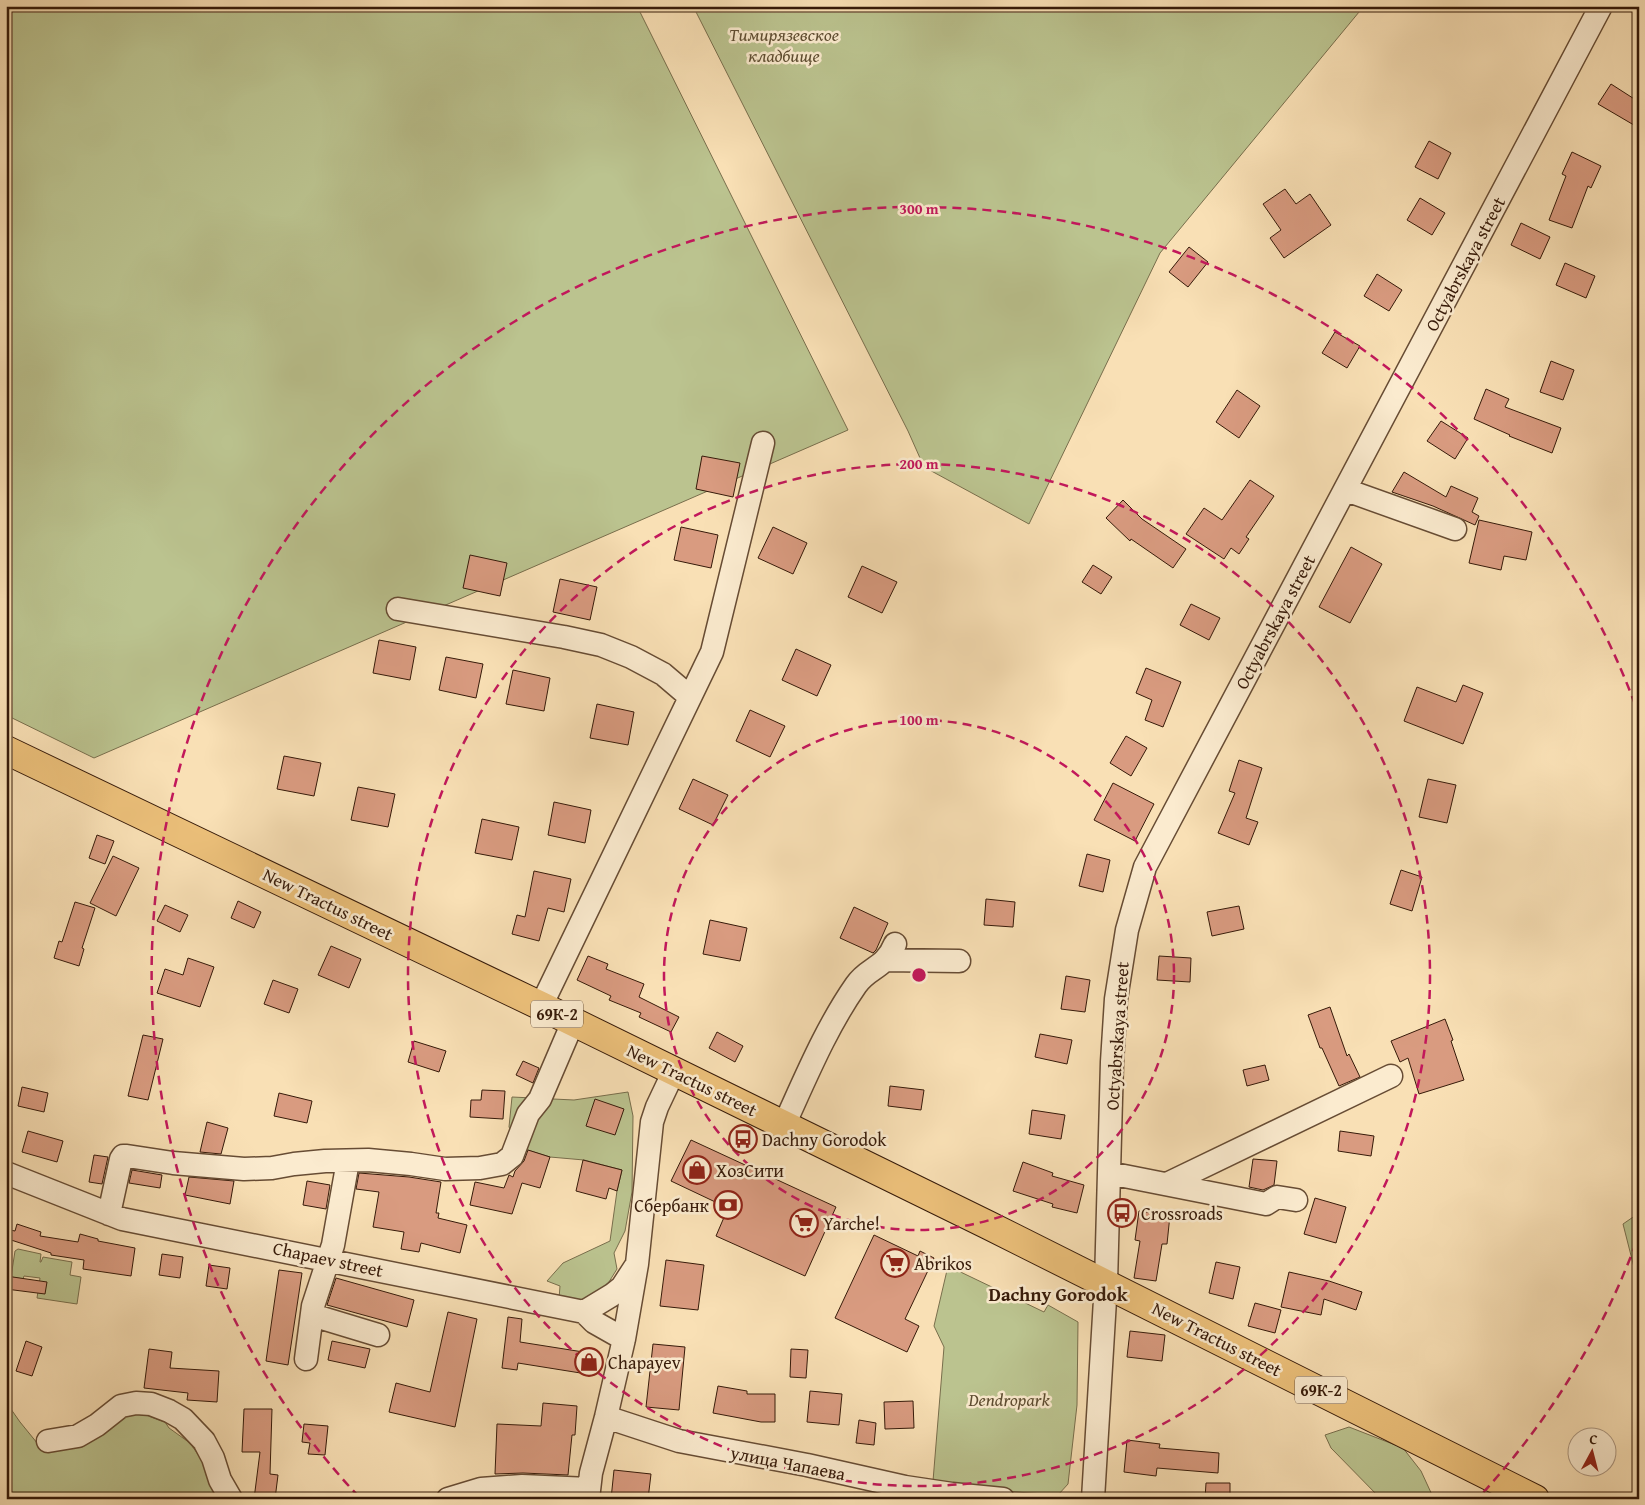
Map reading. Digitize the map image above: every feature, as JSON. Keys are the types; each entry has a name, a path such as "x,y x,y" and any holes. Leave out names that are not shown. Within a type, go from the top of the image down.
{"main road":[{"name":"New Tractus street","path":"6,750 674,1071 1106,1283 1535,1499"}],"street":[{"name":"Octyabrskaya street","path":"1093,1499 1106,1283 1108,1173 1116,999 1127,930 1145,867 1601,6"},
{"path":"541,1006 712,652 763,443"},
{"path":"1346,490 1455,528"},
{"path":"398,609 564,637 601,646 631,657 663,674 690,697"},
{"path":"784,1125 812,1063 839,1012 858,982 890,952 959,961"},
{"path":"109,1214 123,1156 182,1164 244,1169 272,1168 325,1161 411,1164 446,1169 480,1168 502,1164 512,1156 528,1114 540,1099 573,1022"},
{"path":"448,1499 481,1489 522,1486 588,1494 591,1473 624,1339 637,1264 652,1122 674,1071"},
{"path":"1167,1184 1391,1076"},
{"path":"306,1359 313,1306 333,1245 348,1161"},
{"name":"Chapaev street","path":"6,1173 122,1219 584,1312"},
{"path":"1108,1173 1266,1204 1277,1197 1296,1200"},
{"path":"624,1339 594,1322 584,1312 622,1287 637,1264"},
{"path":"312,1316 378,1335"},
{"path":"48,1441 78,1436 97,1425 121,1406 136,1403 151,1404 169,1411 183,1420 204,1441 214,1458 220,1480 231,1499"},
{"name":"улица Чапаева","path":"606,1417 688,1443 807,1465 905,1488 1003,1499"}],"green space":[{"path":"6,6 637,6 848,430 94,758 6,715"},
{"name":"Тимирязевское кладбище","path":"693,6 1364,6 1160,253 1029,524 924,467 908,431"},
{"path":"628,1092 633,1116 632,1192 625,1231 614,1253 617,1269 599,1298 583,1304 559,1299 560,1286 547,1281 563,1263 610,1241 622,1170 584,1160 550,1157 521,1148 509,1127 512,1097 574,1100"},
{"path":"1639,1213 1639,1287 1623,1224"},
{"path":"18,1249 41,1254 40,1262 43,1257 72,1262 70,1275 81,1277 77,1304 37,1298 40,1278 24,1276 23,1279 11,1277 15,1251"},
{"name":"Dendropark","path":"948,1266 1044,1312 1048,1305 1078,1322 1077,1405 1068,1484 1058,1495 961,1488 933,1481 944,1347 934,1326"},
{"path":"6,1402 42,1449 130,1414 146,1415 165,1422 169,1428 190,1443 204,1463 223,1499 6,1499"},
{"path":"1349,1427 1403,1448 1421,1471 1433,1497 1477,1499 1381,1499 1331,1448 1325,1435"}],"building":[{"path":"1611,84 1639,102 1639,128 1598,104"},
{"path":"1429,141 1451,153 1438,179 1415,167"},
{"path":"1572,152 1601,166 1591,188 1588,186 1572,228 1549,220 1566,176 1562,174"},
{"path":"1285,189 1296,204 1310,194 1331,225 1284,258 1270,238 1281,230 1263,204"},
{"path":"1420,198 1445,213 1432,235 1407,220"},
{"path":"1521,223 1550,237 1540,259 1511,245"},
{"path":"1189,247 1208,262 1188,287 1169,272"},
{"path":"1565,263 1595,276 1586,298 1556,285"},
{"path":"1377,274 1402,290 1389,311 1364,296"},
{"path":"1335,332 1360,346 1347,368 1322,353"},
{"path":"1551,361 1574,370 1563,400 1540,392"},
{"path":"1486,389 1509,399 1505,407 1561,428 1552,453 1509,436 1474,419"},
{"path":"1237,390 1260,406 1239,438 1216,422"},
{"path":"1441,421 1468,438 1455,459 1427,441"},
{"path":"702,456 740,463 733,497 696,489"},
{"path":"1404,472 1446,497 1451,486 1478,498 1472,512 1479,516 1475,525 1433,506 1392,492"},
{"path":"1250,480 1274,496 1246,537 1249,539 1239,554 1231,548 1224,559 1186,534 1204,508 1222,520"},
{"path":"1123,500 1142,519 1186,549 1173,568 1131,539 1130,541 1106,518"},
{"path":"1479,520 1532,532 1526,560 1504,556 1501,570 1469,563"},
{"path":"681,527 718,535 711,568 674,560"},
{"path":"773,527 807,543 793,574 758,558"},
{"path":"1351,547 1382,564 1350,623 1319,607"},
{"path":"470,555 507,563 500,596 463,588"},
{"path":"1093,565 1112,577 1101,594 1082,582"},
{"path":"862,566 897,582 882,613 848,597"},
{"path":"560,579 597,587 590,620 553,612"},
{"path":"1191,604 1220,618 1209,640 1180,625"},
{"path":"379,640 416,647 410,680 373,673"},
{"path":"796,649 831,665 817,696 782,680"},
{"path":"446,657 483,664 476,698 439,690"},
{"path":"1146,668 1181,682 1163,727 1145,720 1152,700 1136,693"},
{"path":"513,670 550,678 544,711 506,704"},
{"path":"1463,685 1483,693 1463,744 1404,721 1417,687 1456,702"},
{"path":"597,704 634,712 628,745 590,738"},
{"path":"750,710 785,726 770,757 736,741"},
{"path":"1126,736 1147,748 1131,776 1110,763"},
{"path":"284,756 321,763 314,796 277,789"},
{"path":"1239,760 1262,768 1246,818 1258,822 1249,845 1218,833 1235,793 1229,791"},
{"path":"693,779 728,795 713,825 679,809"},
{"path":"1428,779 1456,785 1447,823 1419,817"},
{"path":"1113,783 1154,804 1135,841 1094,820"},
{"path":"358,787 395,794 388,827 351,820"},
{"path":"554,802 591,810 585,843 548,835"},
{"path":"482,819 519,827 512,860 475,853"},
{"path":"97,835 114,841 105,864 89,858"},
{"path":"1087,854 1110,860 1103,892 1079,886"},
{"path":"113,856 139,868 116,916 90,903"},
{"path":"1401,870 1422,877 1412,911 1390,904"},
{"path":"534,871 571,879 564,912 548,908 539,941 512,934 517,915 525,917"},
{"path":"986,899 1015,902 1013,927 984,925"},
{"path":"238,901 261,912 254,928 231,918"},
{"path":"75,902 95,908 82,948 84,949 79,966 54,958 59,941 62,942"},
{"path":"165,905 188,915 180,932 157,921"},
{"path":"1239,906 1244,929 1212,936 1207,912"},
{"path":"854,907 888,923 873,953 840,938"},
{"path":"710,920 747,928 740,961 703,954"},
{"path":"331,946 361,959 349,988 318,975"},
{"path":"588,956 608,964 606,969 644,984 639,997 679,1017 671,1032 639,1017 641,1013 609,1000 611,996 577,980"},
{"path":"1159,956 1191,958 1190,982 1157,980"},
{"path":"188,958 214,967 200,1007 157,993 165,969 183,975"},
{"path":"1066,976 1090,980 1085,1012 1061,1009"},
{"path":"273,980 298,989 289,1013 264,1004"},
{"path":"1330,1007 1347,1056 1349,1054 1360,1077 1339,1086 1322,1048 1320,1048 1308,1015"},
{"path":"1445,1019 1464,1080 1419,1094 1408,1058 1400,1062 1391,1041"},
{"path":"717,1032 743,1046 735,1062 709,1048"},
{"path":"1040,1034 1072,1040 1067,1064 1035,1057"},
{"path":"143,1035 163,1039 148,1100 128,1096"},
{"path":"414,1041 446,1051 439,1072 408,1062"},
{"path":"523,1061 539,1068 533,1083 516,1075"},
{"path":"1265,1065 1269,1080 1247,1086 1243,1070"},
{"path":"890,1086 924,1090 921,1110 888,1106"},
{"path":"22,1087 48,1093 44,1112 18,1106"},
{"path":"482,1090 505,1091 503,1119 470,1117 471,1100 481,1100"},
{"path":"279,1093 312,1101 307,1123 274,1116"},
{"path":"595,1099 624,1109 615,1135 586,1126"},
{"path":"1032,1110 1065,1115 1061,1139 1029,1134"},
{"path":"207,1122 228,1128 221,1154 200,1152"},
{"path":"28,1131 63,1141 57,1162 22,1152"},
{"path":"1340,1131 1374,1136 1371,1156 1338,1151"},
{"path":"691,1140 836,1207 805,1276 716,1236 728,1208 671,1181"},
{"path":"528,1150 550,1157 540,1188 522,1183 512,1214 470,1205 475,1182 504,1188 509,1175 513,1177 515,1171 524,1161"},
{"path":"94,1155 108,1157 102,1184 89,1182"},
{"path":"1253,1159 1277,1161 1274,1185 1263,1190 1249,1187"},
{"path":"583,1160 622,1170 617,1191 609,1188 606,1199 576,1191"},
{"path":"1023,1162 1053,1173 1052,1176 1084,1185 1077,1213 1052,1207 1053,1204 1013,1191"},
{"path":"132,1170 162,1175 160,1188 129,1183"},
{"path":"359,1173 441,1182 436,1213 439,1213 438,1218 467,1225 460,1253 421,1243 419,1252 401,1249 404,1232 373,1227 379,1192 356,1189"},
{"path":"189,1177 234,1181 230,1204 185,1195"},
{"path":"307,1181 330,1185 326,1209 303,1205"},
{"path":"1315,1198 1346,1207 1336,1243 1304,1234"},
{"path":"1139,1211 1170,1215 1167,1244 1162,1244 1156,1281 1134,1278 1140,1241 1135,1240"},
{"path":"17,1224 41,1232 40,1236 78,1242 80,1234 98,1239 98,1241 135,1248 131,1276 83,1269 84,1260 51,1255 51,1253 8,1239 10,1230 15,1231"},
{"path":"874,1235 918,1256 920,1251 934,1258 905,1319 919,1326 907,1352 835,1318"},
{"path":"162,1254 183,1257 180,1278 159,1275"},
{"path":"666,1260 704,1265 698,1310 660,1306"},
{"path":"1216,1262 1240,1267 1233,1299 1209,1293"},
{"path":"209,1265 230,1268 227,1289 206,1286"},
{"path":"279,1270 302,1273 288,1365 266,1361"},
{"path":"1289,1272 1329,1281 1362,1292 1356,1310 1324,1299 1321,1315 1281,1307"},
{"path":"6,1276 47,1282 45,1294 6,1289"},
{"path":"336,1278 414,1300 407,1327 327,1305"},
{"path":"1255,1303 1281,1310 1275,1333 1248,1326"},
{"path":"448,1312 477,1319 455,1427 389,1412 396,1383 430,1392"},
{"path":"508,1317 522,1319 520,1342 596,1354 593,1375 518,1363 517,1370 502,1368"},
{"path":"1130,1331 1165,1335 1162,1361 1127,1357"},
{"path":"26,1341 42,1347 32,1376 16,1371"},
{"path":"332,1341 370,1349 365,1368 328,1360"},
{"path":"653,1344 685,1347 679,1410 646,1407"},
{"path":"149,1349 172,1352 170,1368 219,1371 217,1402 187,1400 188,1393 144,1388"},
{"path":"791,1349 808,1350 806,1378 790,1377"},
{"path":"718,1386 747,1391 747,1394 775,1394 775,1422 761,1422 713,1413"},
{"path":"810,1391 842,1394 839,1425 807,1422"},
{"path":"913,1401 914,1428 885,1429 884,1402"},
{"path":"543,1403 577,1406 575,1435 572,1435 568,1475 495,1474 497,1424 541,1426"},
{"path":"244,1409 272,1409 270,1474 278,1475 275,1499 254,1499 260,1452 242,1452"},
{"path":"859,1420 876,1423 874,1445 856,1443"},
{"path":"304,1424 328,1426 325,1455 308,1454 310,1443 302,1442"},
{"path":"1127,1440 1160,1444 1159,1448 1219,1453 1218,1473 1157,1468 1156,1476 1124,1472"},
{"path":"614,1470 651,1474 648,1499 611,1499"},
{"path":"1206,1483 1230,1483 1230,1499 1205,1499"}],"place":[{"name":"Dachny Gorodok","path":"743,1139"},
{"name":"ХозСити","path":"697,1170"},
{"name":"Сбербанк","path":"728,1205"},
{"name":"Crossroads","path":"1122,1213"},
{"name":"Yarche!","path":"804,1223"},
{"name":"Abrikos","path":"895,1263"},
{"name":"Chapayev","path":"589,1362"}],"district":[{"name":"Dachny Gorodok","path":"1058,1294"}]}
